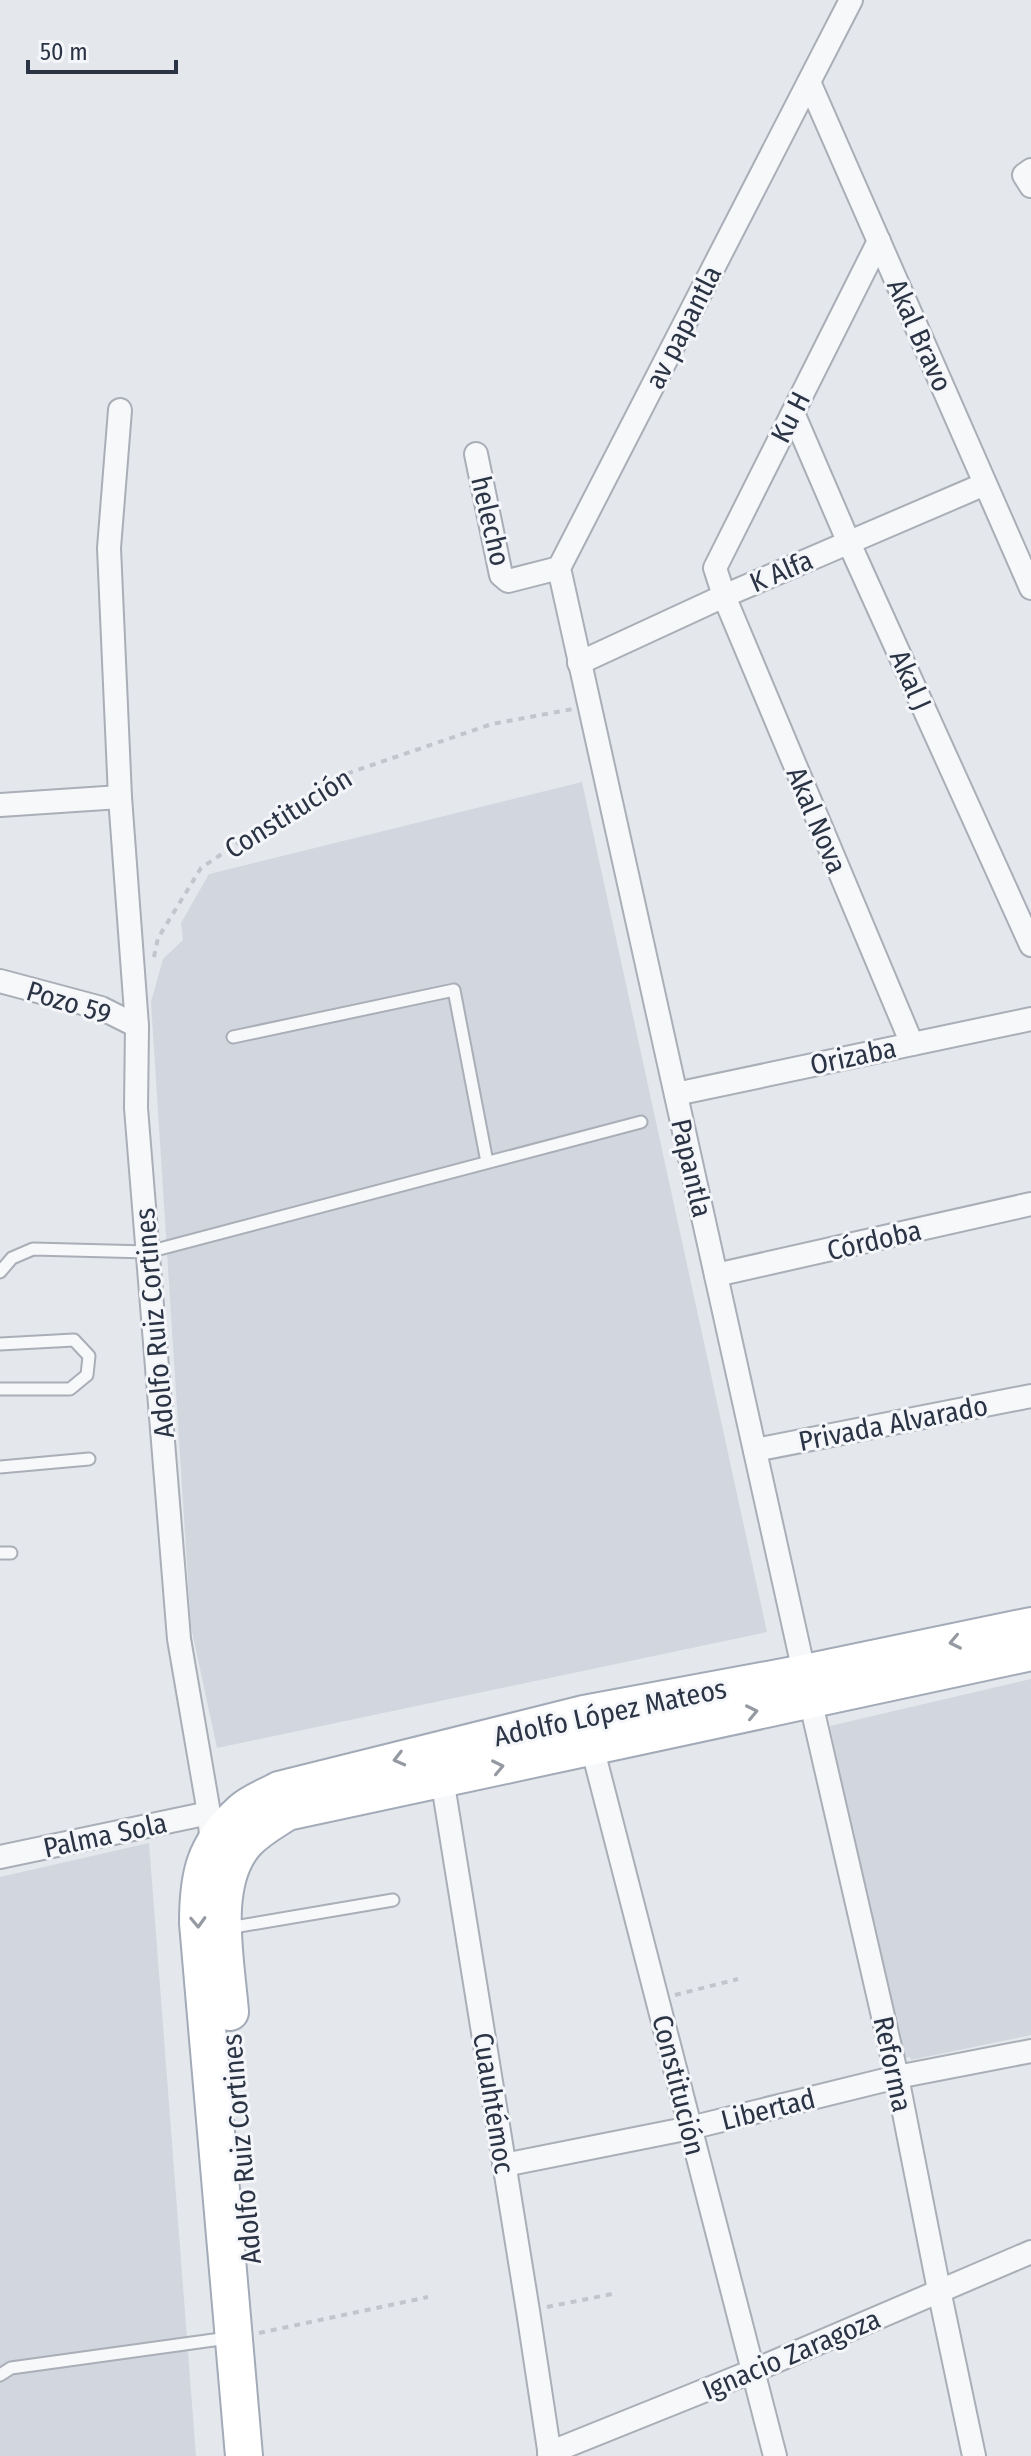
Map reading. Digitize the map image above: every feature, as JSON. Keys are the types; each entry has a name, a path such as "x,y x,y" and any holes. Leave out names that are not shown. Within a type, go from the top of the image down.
{"main road":[{"name":"Adolfo López Mateos","path":"808,1686 1031,1626"},
{"name":"Adolfo López Mateos","path":"216,1844 245,1843 287,1812 440,1764 588,1730 808,1686 1031,1652"},
{"name":"Adolfo Ruiz Cortines","path":"216,1844 223,1902 245,2335 244,2456"},
{"name":"Adolfo Ruiz Cortines","path":"216,1844 202,1867 198,1923 245,2335 266,2456"}],"street":[{"name":"av papantla","path":"559,568 851,0"},
{"name":"Akal Bravo","path":"809,82 1031,588"},
{"name":"Ku H","path":"724,596 715,568 879,241"},
{"name":"Adolfo Ruiz Cortines","path":"120,410 109,548 120,797 137,1026 136,1108 179,1639 216,1844"},
{"name":"Akal J","path":"793,413 1031,945"},
{"name":"helecho","path":"476,454 501,575 508,581 559,568"},
{"name":"K Alfa","path":"579,663 724,596 985,484"},
{"path":"559,568 579,663"},
{"name":"Akal Nova","path":"724,596 912,1044"},
{"name":"Papantla","path":"579,663 808,1686"},
{"path":"0,805 120,797"},
{"name":"Pozo 59","path":"0,981 101,1008 137,1026"},
{"name":"Orizaba","path":"676,1094 1031,1019"},
{"name":"Córdoba","path":"716,1275 1031,1204"},
{"name":"Privada Alvarado","path":"755,1450 1031,1396"},
{"name":"Reforma","path":"808,1686 897,2077 974,2456"},
{"name":"Constitución","path":"588,1730 775,2456"},
{"name":"Cuauhtémoc","path":"440,1764 549,2454"},
{"name":"Palma Sola","path":"0,1857 216,1844"},
{"name":"Libertad","path":"504,2165 690,2128 897,2077 1031,2051"},
{"name":"Ignacio Zaragoza","path":"549,2454 1031,2252"}],"lane":[{"path":"233,1037 454,990 487,1162"},
{"path":"0,1272 12,1258 33,1249 148,1252 641,1122"},
{"path":"0,1344 74,1340 89,1356 87,1375 70,1389 0,1389"},
{"path":"0,1467 89,1459"},
{"path":"224,1928 393,1900"},
{"path":"0,2375 11,2368 245,2335"}],"path":[{"name":"Constitución","path":"151,968 158,938 201,868 334,778 492,724 589,707"},
{"path":"657,2000 738,1979"},
{"path":"528,2311 612,2294"},
{"path":"245,2335 428,2297"}],"shaded area":[{"path":"582,782 767,1632 217,1748 191,1627 151,1002 163,959 183,940 181,923 209,874"},
{"path":"1031,1679 1031,2035 911,2060 910,2057 899,2059 830,1726"},
{"path":"149,1843 196,2456 0,2456 0,1877"}]}
